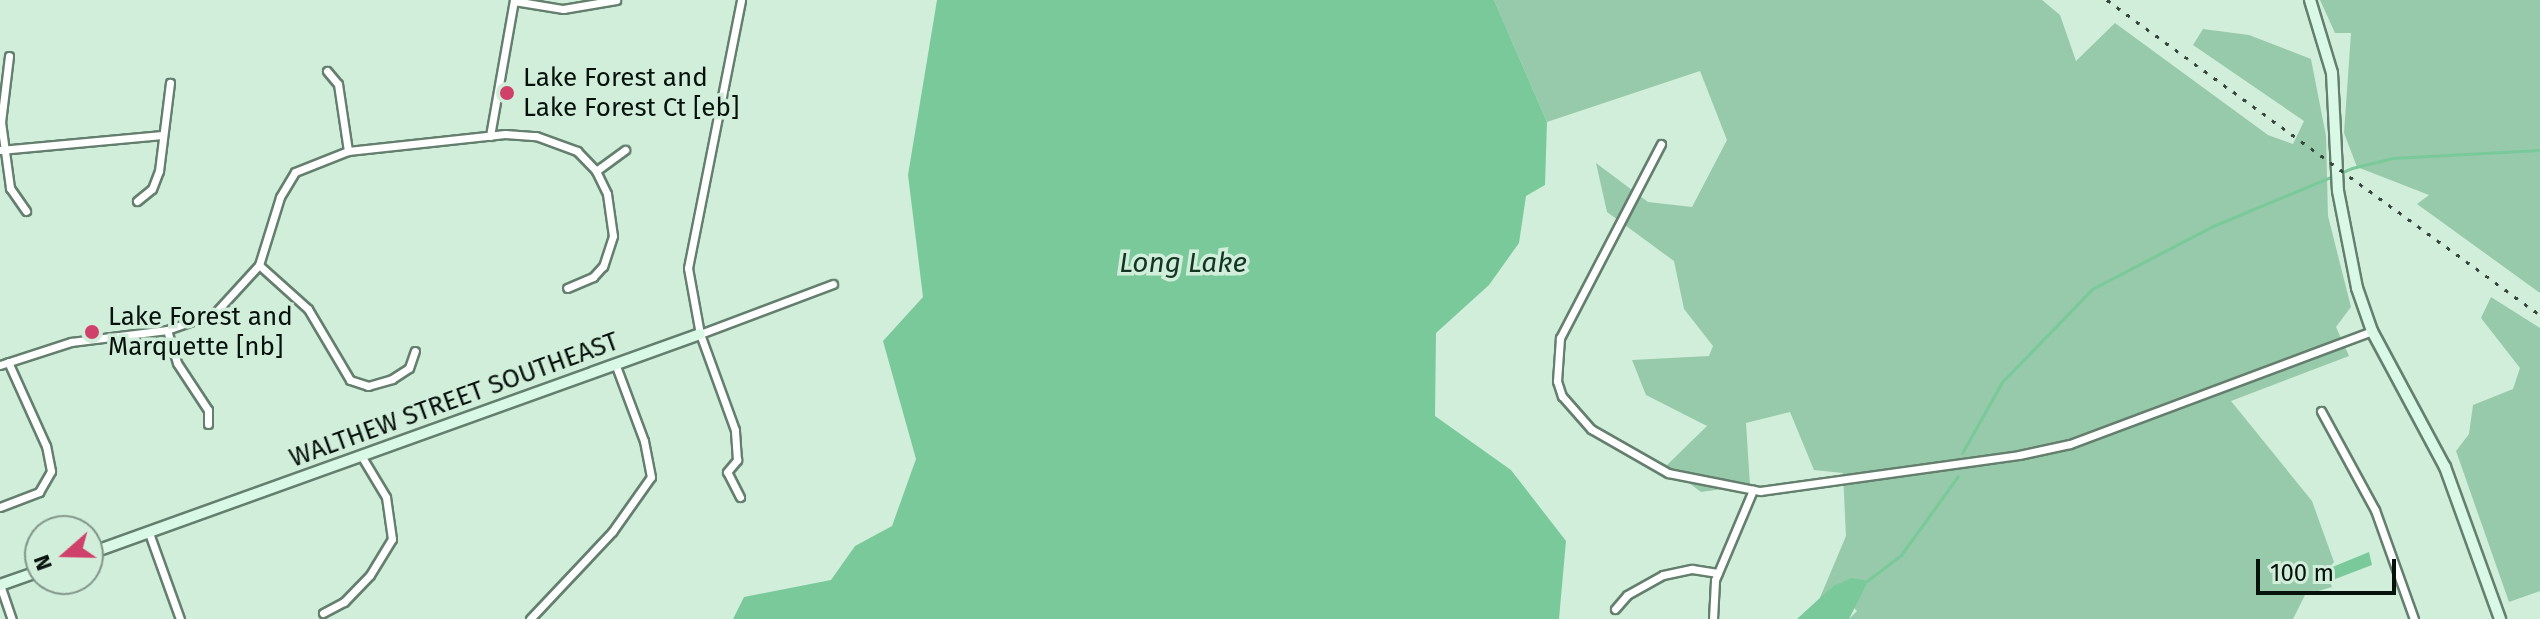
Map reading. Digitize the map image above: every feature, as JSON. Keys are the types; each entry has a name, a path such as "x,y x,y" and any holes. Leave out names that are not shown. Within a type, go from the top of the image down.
{"street":[{"path":"490,136 514,0 563,9 616,0"},
{"path":"740,497 727,472 737,460 735,430 700,334 688,268 741,0"},
{"path":"2310,0 2332,73 2340,207 2354,280 2372,331 2445,467 2500,619"},
{"path":"9,56 2,87 2,150 10,188 26,211"},
{"path":"327,71 338,84 348,151"},
{"path":"137,201 152,189 159,171 170,83"},
{"path":"2,150 162,135"},
{"path":"0,507 39,492 51,471 46,446 4,364 80,341 167,330 215,313 259,265 280,197 295,172 348,151 490,136 555,140 577,151 596,171 614,218 609,252 593,277 567,288"},
{"path":"1661,144 1560,338 1557,381 1562,396 1591,429 1639,461 1678,476 1753,490 2056,448 2372,331"},
{"path":"596,171 625,150"},
{"path":"259,265 308,309 350,380 368,386 392,379 409,368 415,351"},
{"name":"WALTHEW STREET SOUTHEAST","path":"104,548 616,366 833,284"},
{"path":"167,330 177,363 208,410 208,424"},
{"path":"530,619 612,532 651,477 644,441 616,366"},
{"path":"2321,411 2375,510 2413,617 2403,619"},
{"path":"323,613 344,602 370,575 392,539 386,497 362,457"},
{"path":"1713,619 1718,573 1753,490"},
{"path":"149,533 180,619"},
{"path":"1615,609 1627,595 1663,575 1692,569 1718,573"},
{"path":"12,619 0,585 24,577"}],"shaded area":[{"path":"1494,0 2042,0 2060,15 2076,61 2115,23 2268,135 2293,144 2304,121 2193,45 2203,29 2249,35 2311,59 2326,136 2328,216 2351,307 2336,327 2349,356 2231,401 2312,501 2334,562 2325,572 2332,587 2305,595 2293,619 1849,619 1857,611 1833,586 1819,600 1846,536 1843,473 1814,470 1790,412 1746,423 1750,485 1701,492 1666,466 1707,426 1646,395 1632,360 1709,356 1713,346 1684,309 1674,261 1607,212 1596,163 1648,202 1692,207 1727,140 1700,71 1547,122"},
{"path":"2320,0 2540,0 2540,293 2417,204 2429,195 2357,167 2344,133 2351,33 2335,33"},
{"path":"2491,297 2540,328 2540,591 2509,602 2456,451 2469,434 2473,405 2513,389 2520,368 2481,318"}],"water":[{"name":"Long Lake","path":"937,0 1494,0 1547,122 1545,185 1526,196 1519,243 1489,285 1436,333 1435,416 1511,470 1566,541 1559,619 733,619 744,597 831,580 855,546 892,526 916,459 883,341 923,297 908,175"},
{"path":"2369,552 2372,565 2330,581 2330,568"},
{"path":"1852,578 1868,581 1849,619 1797,619 1833,586"}],"waterway":[{"path":"1962,453 2002,382 2092,289 2213,226 2352,168 2393,158 2540,150"},
{"path":"1867,581 1901,555 1958,476"}],"railway":[{"path":"2107,0 2540,315"}],"place":[{"name":"Lake Forest and Lake Forest Ct [eb]","path":"507,93"},
{"name":"Lake Forest and Marquette [nb]","path":"92,332"}]}
